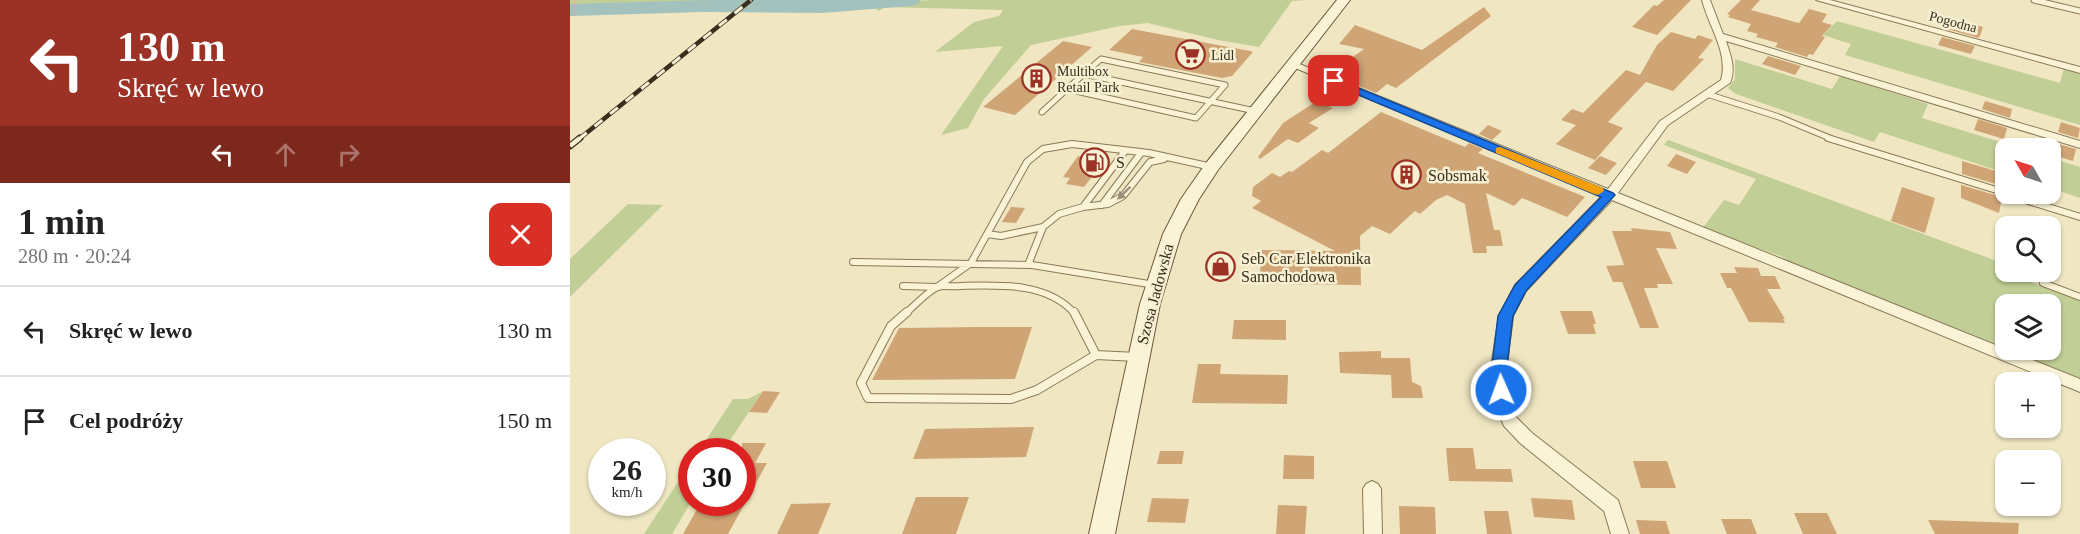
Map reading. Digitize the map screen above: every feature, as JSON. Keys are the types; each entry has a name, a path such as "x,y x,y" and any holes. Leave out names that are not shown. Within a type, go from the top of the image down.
{"main road":[{"name":"Szosa Jadowska","path":"1102,534 1155,285 1162,259 1179,218 1212,167 1344,0"}],"street":[{"path":"1620,534 1612,506 1526,438 1510,421 1504,407 1498,374 1506,316 1520,288 1609,195 1664,123 1723,84 1729,72 1728,60 1706,0"},
{"name":"Pogodna","path":"1820,0 2080,70"},
{"path":"1718,36 2080,145"},
{"path":"1293,65 2080,386"},
{"path":"1372,489 1374,534"}],"lane":[{"path":"2034,0 2080,11"},
{"path":"1042,112 1067,89 1101,59 1225,85 1196,118 1067,89"},
{"path":"1084,74 1255,111"},
{"path":"1707,94 1779,117 1829,138 1995,191"},
{"path":"1139,357 1096,355 1036,390 1011,399 868,398 861,383 891,327 937,287 971,263 1027,162 1037,153 1065,144 1141,153 1212,167"},
{"path":"1083,207 1125,151"},
{"path":"1102,205 1141,153"},
{"path":"1028,265 1044,227 1059,214 1083,207 1108,204 1123,196 1150,162 1168,158"},
{"path":"2038,204 2080,217"},
{"path":"987,234 1001,236 1044,227"},
{"path":"853,262 1028,265 1155,285"},
{"path":"2043,283 2080,297"},
{"path":"903,286 1025,287 1055,298 1073,311 1096,355"}],"green space":[{"path":"570,0 734,0 570,5"},
{"path":"930,0 1309,0 1292,1 1259,47 1218,40 1148,23 1120,26 1031,45 984,99 968,128 941,135 1003,46 935,52 974,22 999,16 1003,10 886,7 878,11 874,5"},
{"path":"1837,21 2060,83 2064,68 2080,72 2080,125 1845,55 1851,44 1823,35"},
{"path":"1735,59 1832,89 1840,76 1928,104 1922,118 1995,140 1995,170 1880,132 1874,142 1736,94 1728,88 1735,79"},
{"path":"1668,140 1995,260 1995,282 2031,282 2080,301 2080,382 2061,374 2061,372 2027,360 2061,360 2061,294 1995,294 1995,347 1791,263 1781,256 1702,229 1724,200 1739,205 1756,179 1664,145"},
{"path":"2061,161 2080,167 2080,198 2061,191"},
{"path":"628,204 663,205 570,297 570,259"},
{"path":"762,392 732,438 708,438 733,399 748,399"},
{"path":"678,482 678,516 683,516 672,534 644,534 656,516 666,516 666,500"}],"building":[{"path":"1664,0 1691,0 1657,35 1632,27 1654,5 1657,6"},
{"path":"1741,0 1760,0 1751,10 1799,23 1809,9 1827,14 1822,22 1832,25 1822,36 1825,37 1813,55 1809,54 1807,57 1775,47 1778,43 1756,37 1758,34 1747,31 1751,24 1728,17 1730,15 1727,14"},
{"path":"1484,7 1491,16 1396,88 1387,84 1376,93 1342,79 1353,71 1340,66 1364,49 1339,44 1355,25 1422,50"},
{"path":"1951,21 1983,27 1979,38 1947,29"},
{"name":"Lidl","path":"1132,29 1253,52 1232,76 1222,78 1139,62 1143,57 1109,50"},
{"path":"1671,32 1695,39 1698,35 1713,40 1698,58 1704,59 1673,91 1646,82 1608,122 1623,128 1595,160 1556,144 1576,125 1561,120 1572,109 1583,113 1626,70 1640,75 1657,45"},
{"path":"1942,37 1975,46 1971,54 1938,45"},
{"name":"Multibox Retail Park","path":"1063,41 1092,47 1015,115 983,107"},
{"path":"1768,56 1801,66 1795,75 1762,64"},
{"path":"1317,101 1333,108 1309,123 1319,128 1298,143 1288,139 1260,159 1258,157 1283,123"},
{"path":"1985,101 2012,109 2010,118 1982,109"},
{"name":"Sobsmak","path":"1381,112 1465,147 1469,143 1483,149 1478,153 1585,197 1567,217 1522,198 1514,206 1486,193 1494,230 1500,230 1503,246 1486,246 1487,253 1473,253 1465,204 1447,195 1436,200 1420,214 1415,211 1390,234 1372,226 1360,236 1361,285 1259,284 1262,250 1335,251 1252,208 1261,201 1252,196 1253,187 1272,173 1280,177 1289,171 1292,172 1322,150 1328,153"},
{"path":"1978,119 2007,128 2004,138 1974,130"},
{"path":"2061,122 2080,128 2078,138 2058,132"},
{"path":"1488,125 1502,131 1492,140 1479,134"},
{"path":"2061,145 2076,149 2073,161 2061,158"},
{"path":"1676,154 1696,162 1687,174 1667,166"},
{"path":"1078,156 1104,161 1084,187 1066,184 1070,178 1063,177"},
{"path":"1600,156 1617,163 1606,175 1588,168"},
{"path":"1962,161 1995,171 1995,184 1962,174"},
{"path":"1961,185 1995,195 1995,204 2001,204 1999,213 1961,198"},
{"path":"1902,187 1935,198 1925,233 1891,221"},
{"path":"1011,207 1025,208 1016,223 1002,222"},
{"path":"1631,228 1670,232 1677,249 1656,248 1673,284 1657,284 1658,288 1644,288 1659,328 1640,328 1622,282 1613,282 1606,266 1624,265 1612,231 1632,231"},
{"path":"1734,267 1758,268 1761,276 1775,276 1781,289 1767,289 1785,319 1783,319 1785,323 1749,322 1731,288 1727,288 1720,273 1737,273"},
{"path":"1560,311 1592,311 1596,334 1568,334"},
{"path":"1234,320 1286,320 1286,340 1232,339"},
{"path":"1032,327 1015,379 872,380 899,328"},
{"path":"1381,351 1381,358 1410,358 1412,382 1421,386 1423,398 1392,398 1391,375 1340,373 1339,352"},
{"path":"1198,364 1221,364 1220,374 1288,375 1287,404 1192,403"},
{"path":"763,391 780,392 767,413 749,412"},
{"path":"1034,427 1026,457 913,459 925,429"},
{"path":"756,443 766,443 756,461"},
{"path":"1446,448 1473,448 1476,469 1511,469 1513,482 1449,481"},
{"path":"1160,451 1184,451 1182,464 1157,464"},
{"path":"1284,455 1314,456 1314,479 1283,479"},
{"path":"1633,461 1667,461 1676,488 1641,488"},
{"path":"756,463 767,463 756,483"},
{"path":"916,497 969,497 956,534 902,534"},
{"path":"1152,498 1189,499 1185,523 1147,522"},
{"path":"1531,498 1572,500 1575,520 1534,517"},
{"path":"831,503 818,534 777,534 791,504"},
{"path":"1278,505 1307,506 1305,534 1276,534"},
{"path":"1399,506 1435,507 1436,534 1400,534"},
{"path":"1484,511 1508,511 1512,534 1487,534"},
{"path":"1794,513 1827,513 1837,534 1803,534"},
{"path":"693,516 738,516 728,534 683,534"},
{"path":"1721,519 1751,519 1757,534 1727,534"},
{"path":"1636,520 1666,521 1670,534 1640,534"},
{"path":"1928,520 2019,523 2018,534 1935,534"}],"waterway":[{"path":"570,10 703,6 822,7 911,0"}],"railway":[{"path":"579,139 751,0"},
{"path":"570,146 580,138"}],"slow traffic":[{"path":"1500,150 1598,191"}],"place":[{"name":"Lidl","path":"1190,55"},
{"name":"Multibox Retail Park","path":"1036,79"},
{"name":"S","path":"1095,162"},
{"name":"Sobsmak","path":"1407,175"},
{"name":"Seb Car Elektronika Samochodowa","path":"1220,267"}],"route":[{"path":"1334,81 1609,195 1520,288 1506,316 1498,374 1501,390"}]}
